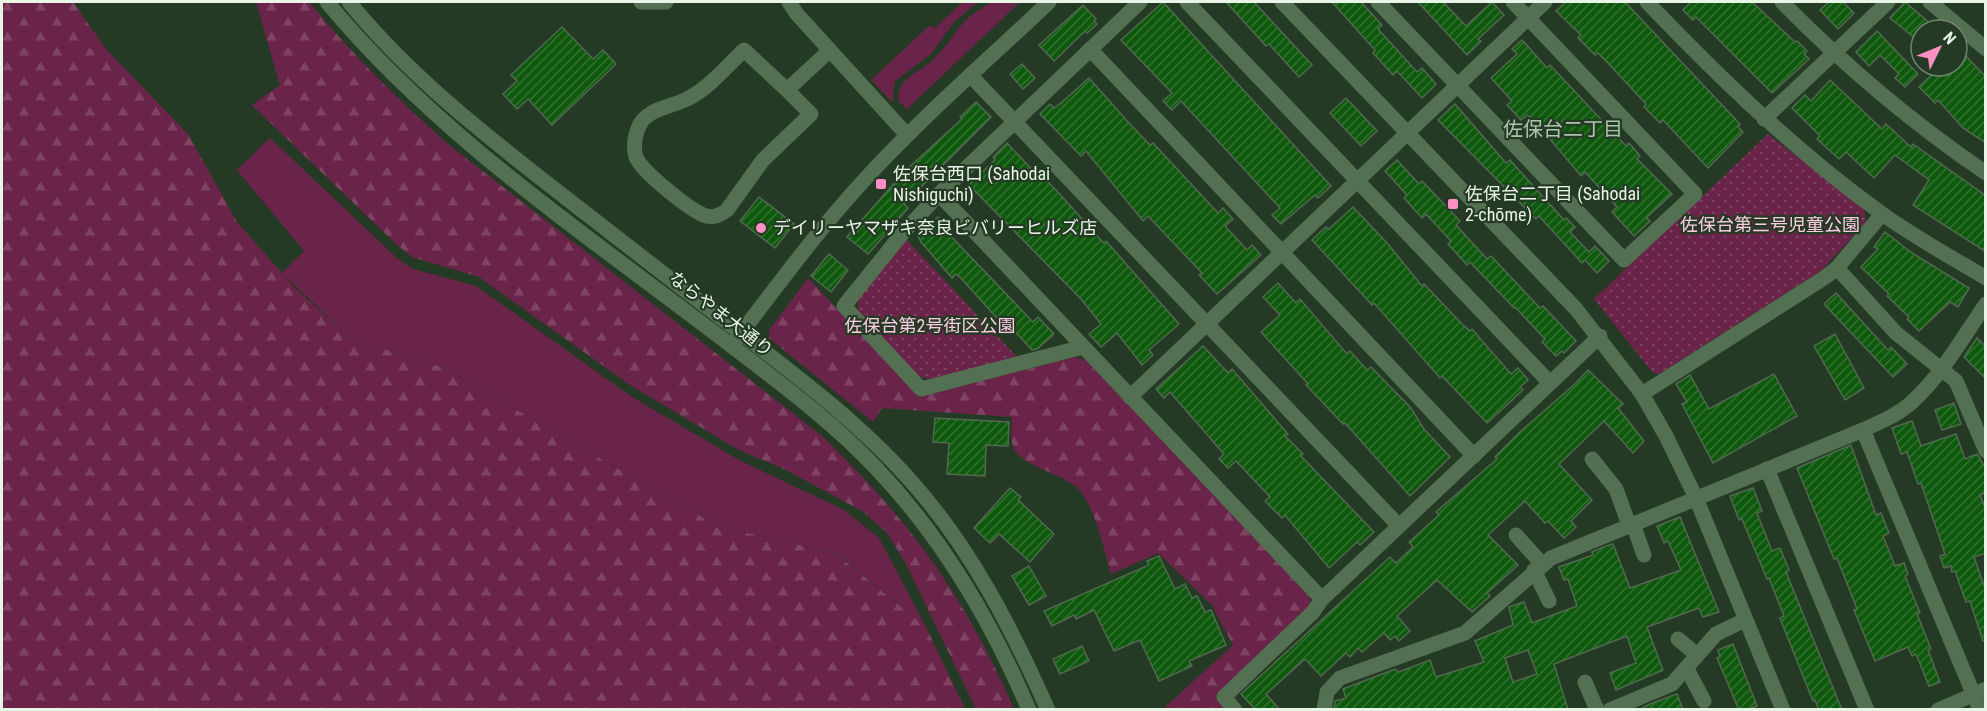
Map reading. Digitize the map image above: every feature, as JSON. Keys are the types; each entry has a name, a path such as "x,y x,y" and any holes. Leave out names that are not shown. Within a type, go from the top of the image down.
{"street":[{"name":"ならやま大通り","path":"327,2 406,87 455,131 731,346 855,446 915,512 952,562 977,600 1003,647 1029,710"},
{"name":"ならやま大通り","path":"349,2 411,68 489,139 853,422 890,459 931,506 982,578 1015,636 1048,710"},
{"path":"641,2 666,2"},
{"path":"789,2 829,51 907,135"},
{"path":"731,346 814,237 907,135 1049,2"},
{"path":"1083,347 921,389 844,306 902,234 939,194 1140,2"},
{"path":"1187,2 1550,383"},
{"path":"1282,2 1600,336 1642,394 1666,435 1695,498 1783,710"},
{"path":"1378,2 1624,260 1695,194 1513,2"},
{"path":"1130,397 1545,2"},
{"path":"1647,2 1706,64 1794,145 1882,214 1986,278"},
{"path":"1782,2 1833,54 1889,102 1986,173"},
{"path":"1764,119 1888,2"},
{"path":"1930,2 1986,49"},
{"path":"1090,49 1474,456"},
{"path":"744,50 787,90 811,114 763,160 727,210 718,216 698,213 642,167 636,157 634,138 640,124 648,115 692,96 744,50"},
{"path":"787,90 829,51"},
{"path":"971,76 1399,526"},
{"path":"939,194 1323,599"},
{"path":"1642,394 1837,268 1882,214"},
{"path":"1837,268 1896,333 1956,381 1986,451"},
{"path":"1324,710 1327,692 1340,678 1465,633 1538,567 1631,525 1863,430 1896,414 1912,402 1940,370 1986,304"},
{"path":"1235,710 1224,698 1313,612 1323,599 1600,336"},
{"path":"1863,430 1979,692 1980,710"},
{"path":"1592,459 1616,489 1644,555"},
{"path":"1767,469 1867,710"},
{"path":"1516,535 1538,567 1549,601"},
{"path":"1610,710 1672,684 1716,634 1745,620"},
{"path":"1678,639 1697,655"},
{"path":"1687,669 1704,701"},
{"path":"1585,682 1597,710"},
{"path":"1938,710 1979,692"}],"green space":[{"path":"2,2 73,2 106,49 188,134 237,222 296,289 350,338 444,368 717,526 835,553 926,627 965,709 2,709"},
{"path":"256,2 309,2 376,76 449,145 822,436 883,499 933,562 976,630 1014,709 976,709 907,566 888,534 864,512 784,469 739,450 630,385 479,277 412,257 396,244 252,105 280,85"},
{"path":"963,2 978,2 953,23 931,54 895,81 892,102 871,80 930,25 934,29"},
{"path":"993,2 1020,2 907,109 898,101 903,83 936,57 966,20"},
{"name":"佐保台第三号児童公園","path":"1768,134 1864,209 1866,222 1821,271 1659,374 1652,372 1594,299"},
{"path":"270,138 398,259 413,269 476,286 632,397 739,460 844,510 879,538 926,627 836,553 717,526 444,368 350,338 282,273 304,251 237,170"},
{"name":"佐保台第2号街区公園","path":"906,239 1017,357 930,379 918,376 858,312 858,299"},
{"path":"808,278 919,397 1075,357 1086,360 1310,597 1310,608 1215,697 1226,709 1163,709 1233,645 1212,605 1158,553 1111,574 1095,520 1086,500 1080,491 1064,479 1019,456 1012,442 1012,417 882,408 873,422 769,338 769,330"}],"building":[{"path":"1163,2 1331,186 1318,198 1315,195 1281,224 1272,215 1280,208 1181,101 1172,110 1163,101 1172,93 1121,40"},
{"path":"1226,2 1254,2 1312,65 1299,77 1269,44 1266,46"},
{"path":"1332,2 1361,2 1382,25 1378,29 1417,72 1422,68 1436,84 1422,98 1397,71 1393,75 1373,53 1375,50"},
{"path":"1418,2 1443,2 1466,26 1492,2 1504,15 1478,39 1481,41 1467,55"},
{"path":"1566,2 1625,2 1740,124 1738,127 1743,132 1708,168 1663,120 1660,123 1644,107 1646,104 1598,53 1595,55 1578,38 1581,35 1556,11"},
{"path":"1691,2 1752,2 1807,51 1804,54 1809,59 1772,93 1696,17 1693,20 1683,10"},
{"path":"1829,2 1843,2 1854,13 1838,29 1820,10"},
{"path":"1905,2 1924,18 1909,18 1909,33 1890,18"},
{"path":"1083,5 1096,19 1094,21 1097,24 1087,33 1085,31 1054,61 1039,45"},
{"path":"562,27 593,59 603,50 616,64 552,125 528,99 517,109 503,94 517,81 511,75"},
{"path":"1877,31 1909,65 1909,78 1914,78 1905,87 1895,78 1899,74 1880,55 1869,66 1856,52"},
{"path":"1522,40 1547,68 1550,65 1626,146 1629,143 1640,156 1637,159 1672,194 1646,218 1650,221 1634,236 1612,212 1617,207 1585,172 1581,176 1533,119 1527,115 1521,120 1507,105 1512,101 1491,78 1517,54 1512,49"},
{"path":"1969,59 1986,77 1986,143 1963,128 1938,100 1935,103 1919,87 1928,78 1969,78"},
{"path":"1022,64 1035,78 1023,89 1010,74"},
{"path":"1089,78 1150,145 1153,143 1218,213 1223,208 1233,219 1225,226 1247,250 1252,245 1261,255 1217,294 1199,275 1202,273 1148,216 1143,221 1086,151 1081,156 1040,114 1050,104 1054,108 1061,103"},
{"path":"1830,80 1882,129 1886,124 1911,147 1913,144 1986,196 1986,252 1913,205 1929,180 1895,155 1874,178 1846,152 1839,159 1817,139 1820,136 1792,108 1805,95 1811,101"},
{"path":"1346,98 1377,131 1361,146 1330,113"},
{"path":"976,102 991,117 904,204 908,208 868,254 847,237 905,171 962,119 960,117"},
{"path":"1455,104 1506,163 1510,160 1564,220 1566,218 1575,227 1570,232 1589,252 1595,246 1609,261 1597,273 1585,260 1582,263 1539,216 1536,219 1438,120"},
{"path":"1007,143 1037,175 1039,173 1056,190 1104,243 1106,241 1179,324 1149,350 1153,355 1142,365 1117,333 1101,347 1089,334 1101,324 1081,299 969,185 995,160 993,157"},
{"path":"1397,160 1419,184 1422,181 1460,221 1456,225 1487,259 1491,256 1540,308 1543,306 1576,341 1564,353 1562,351 1556,356 1542,342 1545,339 1515,307 1470,262 1467,265 1448,244 1451,241 1426,214 1422,218 1404,198 1407,195 1385,171"},
{"path":"759,197 794,224 775,248 740,221"},
{"path":"1353,207 1388,244 1422,286 1424,284 1470,331 1472,329 1511,374 1518,368 1528,380 1520,387 1523,390 1487,423 1442,376 1440,378 1374,303 1372,305 1312,240 1326,227 1329,229"},
{"path":"938,217 948,228 945,230 1033,322 1038,317 1054,334 1037,349 1032,350 1007,323 1004,326 960,277 955,274 952,278 921,242 918,236"},
{"path":"1885,232 1912,253 1969,288 1958,307 1950,302 1919,331 1907,319 1909,317 1887,296 1889,294 1861,267 1878,249 1874,247"},
{"path":"829,254 848,270 831,292 811,276"},
{"path":"1278,283 1296,303 1300,299 1347,354 1350,351 1367,370 1371,367 1411,408 1424,429 1450,457 1410,496 1345,423 1343,424 1306,385 1308,384 1261,332 1280,315 1263,297"},
{"path":"1836,293 1888,350 1891,347 1907,364 1893,377 1824,304"},
{"path":"1835,334 1864,388 1845,400 1814,346"},
{"path":"1977,338 1986,347 1986,379 1964,357"},
{"path":"1203,346 1228,373 1232,369 1288,434 1285,436 1303,454 1301,456 1374,532 1360,545 1357,542 1329,568 1285,515 1282,518 1265,501 1270,497 1236,461 1228,468 1219,459 1224,454 1170,392 1164,398 1156,389"},
{"path":"1588,370 1623,404 1618,408 1644,441 1633,453 1604,421 1559,464 1592,500 1571,521 1576,527 1564,538 1548,521 1545,523 1525,501 1488,535 1518,565 1487,593 1490,596 1472,612 1437,580 1397,616 1410,631 1399,641 1395,636 1390,640 1384,633 1362,652 1358,648 1350,657 1346,653 1321,676 1305,659 1266,694 1280,710 1256,710 1241,694 1390,557 1396,563 1413,547 1409,542 1439,515 1436,512 1497,459 1495,457 1520,432"},
{"path":"1774,374 1797,416 1713,463 1682,404 1687,402 1676,384 1690,375 1709,409"},
{"path":"1954,403 1961,424 1942,430 1935,410"},
{"path":"935,418 1009,422 1008,446 986,445 985,476 947,474 949,443 933,442"},
{"path":"1912,421 1921,446 1956,434 1965,459 1977,454 1986,469 1986,493 1980,495 1986,510 1986,553 1974,557 1986,591 1986,640 1983,641 1970,601 1966,602 1955,571 1952,572 1951,566 1944,568 1940,556 1945,554 1921,483 1918,484 1907,452 1901,454 1892,428"},
{"path":"1851,445 1876,515 1881,513 1889,533 1883,536 1895,566 1904,563 1908,574 1905,576 1920,613 1917,614 1931,649 1928,650 1940,682 1929,686 1916,654 1912,656 1908,647 1875,661 1854,610 1857,609 1837,558 1834,559 1797,468"},
{"path":"1010,488 1021,497 1018,500 1054,534 1030,562 999,534 990,543 974,528"},
{"path":"1753,488 1762,511 1757,513 1772,551 1780,548 1789,570 1786,572 1842,710 1819,710 1815,700 1813,701 1780,618 1784,616 1769,578 1767,579 1742,519 1739,520 1730,496"},
{"path":"1680,517 1719,612 1703,617 1699,608 1647,627 1663,670 1616,690 1610,673 1636,663 1627,636 1554,664 1568,710 1334,710 1335,701 1346,698 1343,689 1395,669 1399,672 1430,660 1436,677 1484,662 1475,641 1513,625 1509,607 1524,602 1532,623 1577,606 1568,579 1564,580 1559,567 1593,555 1592,552 1601,548 1613,544 1630,588 1681,570 1668,541 1664,543 1657,526","holes":["1528,650 1537,674 1513,682 1505,658"]},
{"path":"1159,556 1175,589 1185,584 1192,598 1197,596 1205,612 1211,610 1226,645 1189,661 1192,666 1159,681 1140,640 1114,651 1094,610 1076,619 1074,615 1052,626 1044,611 1149,565 1147,561"},
{"path":"1029,566 1046,596 1029,605 1012,576"},
{"path":"1733,644 1757,706 1746,710 1739,710 1717,658 1720,657 1718,650"},
{"path":"1082,646 1089,661 1060,674 1053,659"},
{"path":"1677,694 1683,710 1639,710 1650,704"}],"place":[{"name":"佐保台西口 (Sahodai Nishiguchi)","path":"881,184"},
{"name":"佐保台二丁目 (Sahodai 2-chōme)","path":"1453,204"},
{"name":"デイリーヤマザキ奈良ビバリーヒルズ店","path":"761,228"}],"district":[{"name":"佐保台二丁目","path":"1563,129"}]}
